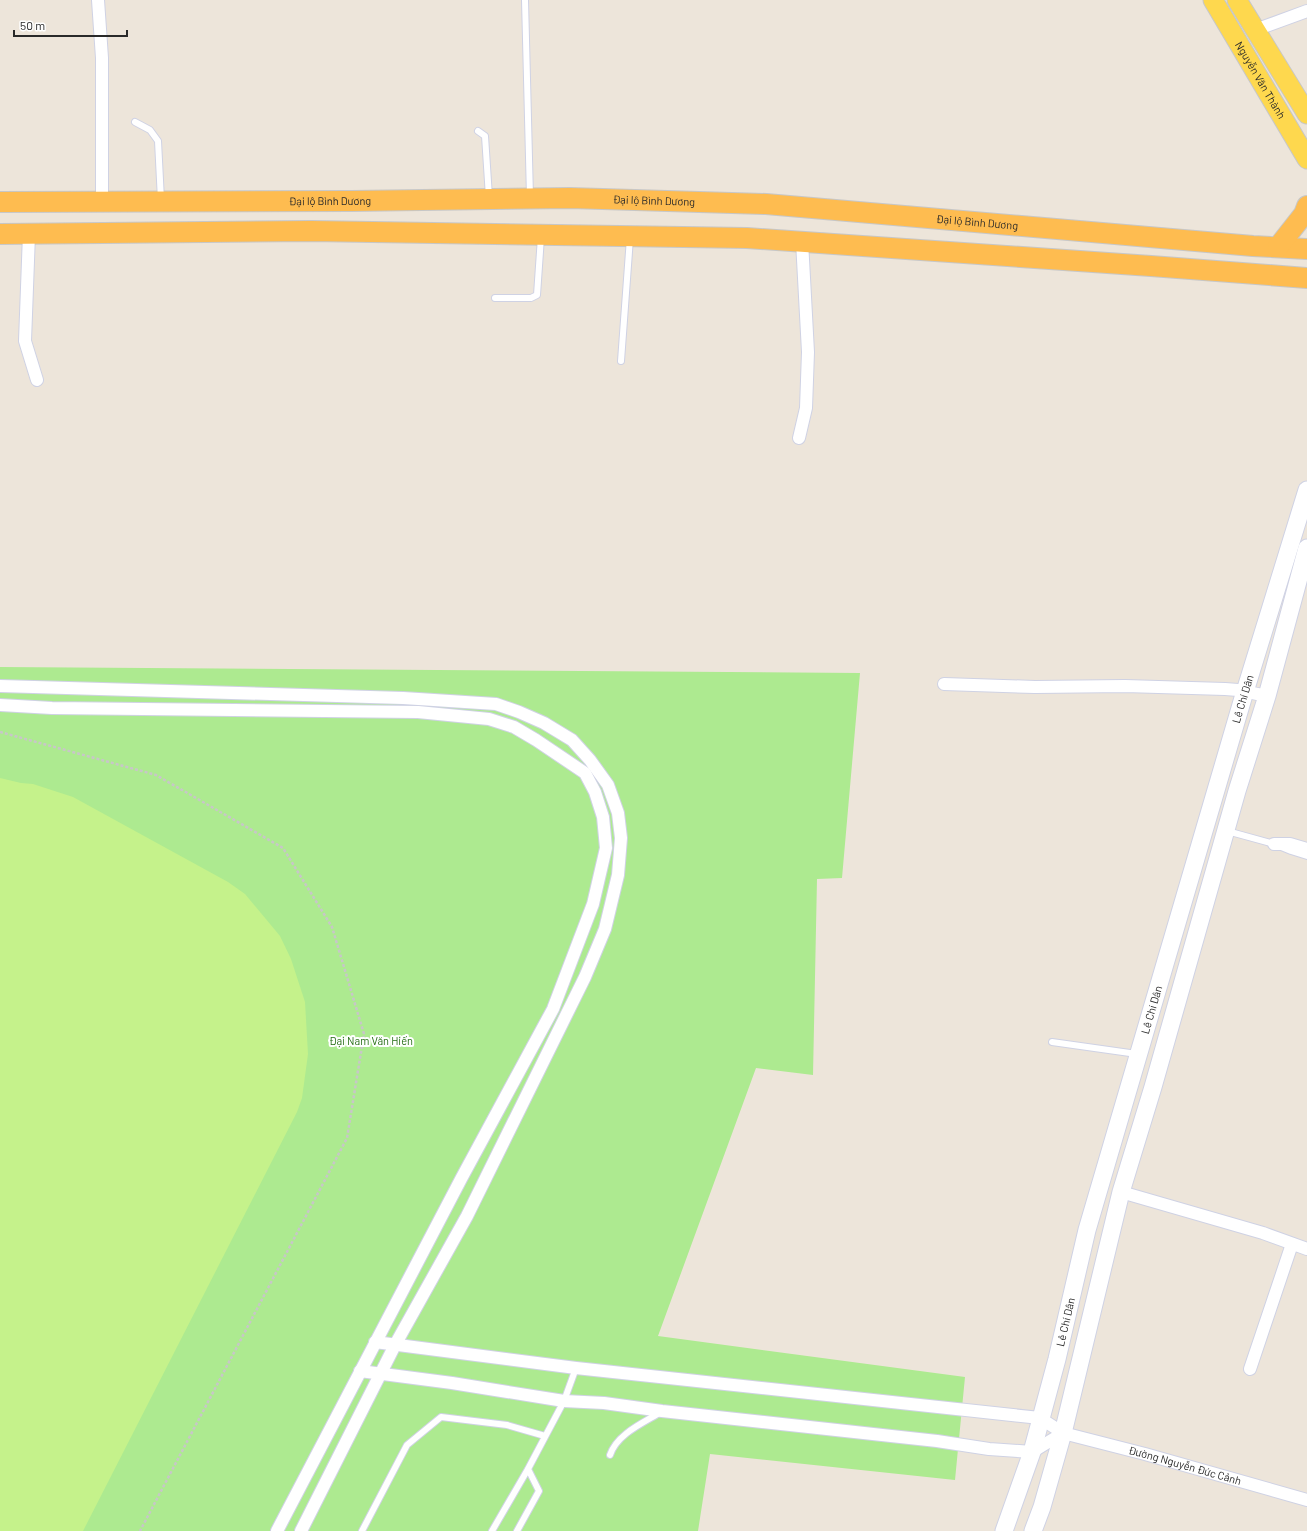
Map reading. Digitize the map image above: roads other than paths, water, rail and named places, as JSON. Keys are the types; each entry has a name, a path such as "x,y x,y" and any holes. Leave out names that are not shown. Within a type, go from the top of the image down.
{"highway":[{"name":"Đại lộ Bình Dương","path":"0,202 352,201 570,198 766,204 1307,249"},
{"path":"1278,247 1304,214 1307,206"},
{"path":"878,246 879,214"},
{"path":"0,234 311,231 747,238 878,246 1307,278"}],"main road":[{"name":"Nguyễn Văn Thành","path":"1213,0 1307,160"},
{"name":"Nguyễn Văn Thành","path":"1237,0 1307,114"},
{"name":"Lê Chí Dân","path":"1004,1531 1032,1452 1057,1359 1088,1230 1245,692 1307,490"},
{"name":"Lê Chí Dân","path":"1033,1531 1042,1507 1063,1433 1121,1192 1153,1087 1225,831 1267,696 1307,548"}],"street":[{"path":"98,0 102,58 102,202"},
{"path":"1255,30 1307,11"},
{"path":"28,234 25,341 37,380"},
{"path":"799,438 806,408 808,352 802,241"},
{"path":"944,684 1035,687 1125,686 1225,689 1267,696"},
{"path":"0,686 379,697 496,704 544,723 572,740 590,760 608,785 618,813 621,838 618,875 605,929 585,977 467,1216 395,1345 301,1531"},
{"path":"0,705 52,708 418,712 489,719 514,727 585,773 595,792 603,818 606,848 593,904 553,1009 460,1179 277,1531"},
{"path":"1274,844 1290,844 1307,849"},
{"path":"1121,1192 1263,1233 1307,1249"},
{"path":"1250,1369 1292,1244"},
{"path":"375,1342 576,1368 1040,1418"},
{"path":"360,1371 452,1383 564,1401 604,1403 662,1411 937,1441 989,1450 1032,1452 1063,1433"},
{"name":"Đường Nguyễn Đức Cảnh","path":"1040,1418 1063,1433 1145,1454 1307,1500"}],"lane":[{"path":"525,0 530,198"},
{"path":"135,122 150,130 158,141 161,201"},
{"path":"478,131 485,136 489,199"},
{"path":"495,298 531,298 537,295 542,235"},
{"path":"621,361 630,237"},
{"path":"1225,831 1274,844 1291,852 1307,856"},
{"path":"1052,1042 1139,1054"},
{"path":"492,1531 528,1469 564,1401 576,1368"},
{"path":"610,1455 623,1436 662,1411"},
{"path":"362,1531 407,1445 441,1417 507,1426 545,1436"},
{"path":"517,1531 539,1491 528,1469"}],"park label":[{"name":"Đại Nam Văn Hiến","path":"371,1041"}]}
